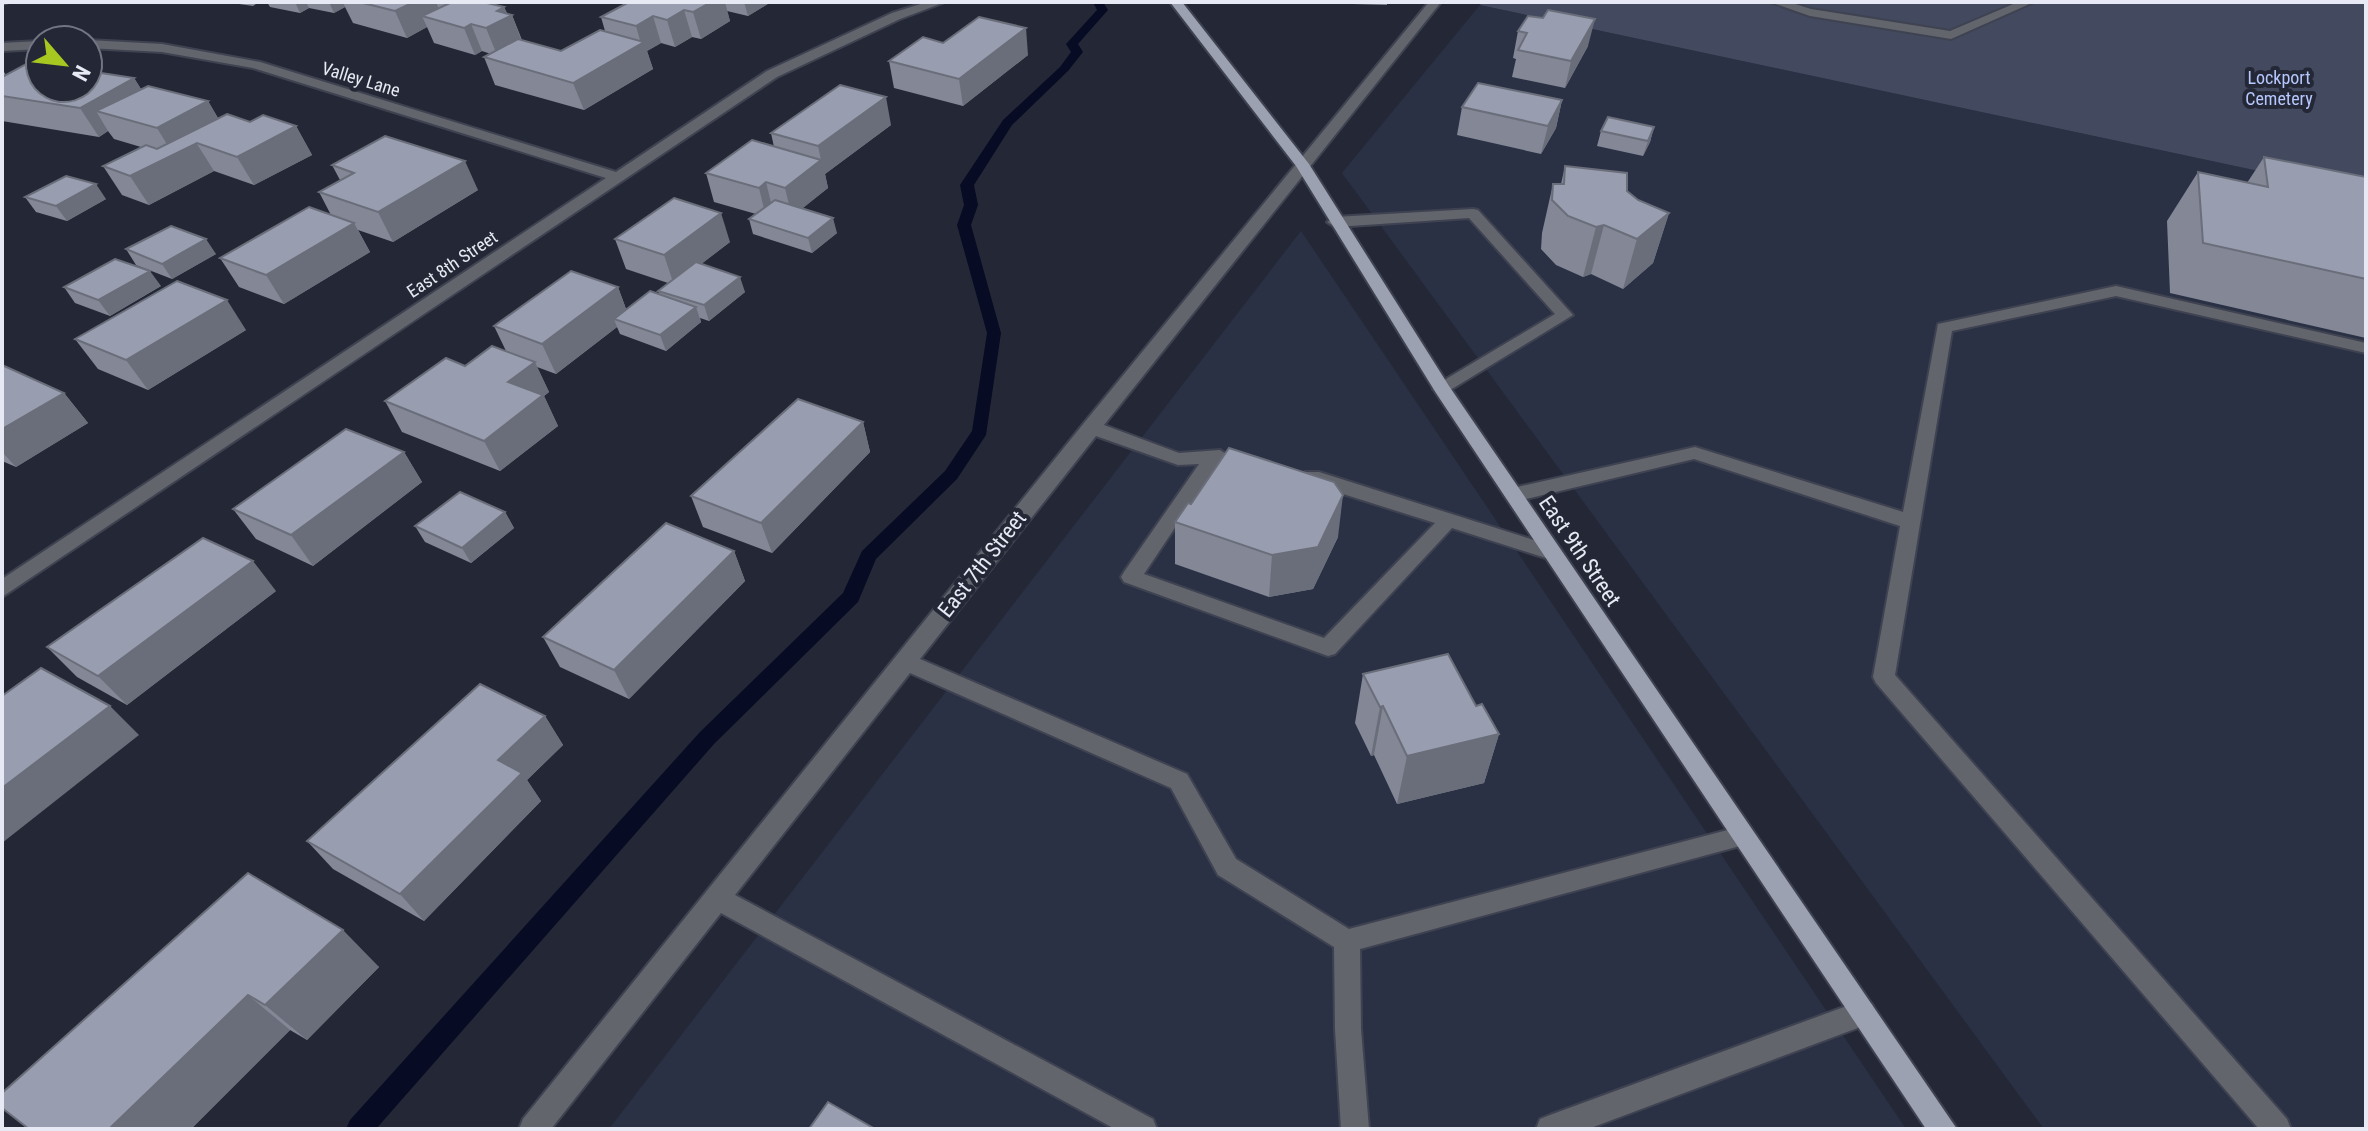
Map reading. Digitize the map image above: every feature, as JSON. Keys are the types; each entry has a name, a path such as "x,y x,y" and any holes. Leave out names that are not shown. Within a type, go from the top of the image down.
{"main road":[{"name":"East 9th Street","path":"1176,2 1302,164 1335,222 1442,389 1943,1129"}],"street":[{"name":"East 8th Street","path":"2,589 772,74 896,16 939,2"},
{"name":"East 7th Street","path":"533,1129 719,899 1090,427 1435,2"},
{"path":"1776,2 1810,12 1951,35 2028,2"},
{"name":"Valley Lane","path":"104,45 162,48 255,65 618,177"},
{"path":"2,47 24,46"},
{"path":"1335,222 1473,213 1565,315 1442,389"},
{"path":"2277,1129 1884,677 1944,328 2116,291 2366,348"},
{"path":"1090,427 1178,459 1240,454"},
{"path":"1513,495 1695,453 1911,522"},
{"path":"1214,456 1131,577 1328,648 1447,522"},
{"path":"1299,473 1552,553"},
{"path":"906,662 1179,781 1227,867 1347,941 1743,836"},
{"path":"719,899 1143,1129"},
{"path":"1347,941 1348,1029 1355,1129"},
{"path":"1550,1129 1863,1013"}],"shaded area":[{"path":"1480,5 2366,194 2366,1129 2044,1129 1342,173"},
{"path":"1301,231 1906,1129 609,1129"}],"green space":[{"name":"Lockport Cemetery","path":"1482,2 2366,2 2366,194 1480,5"}],"building":[{"path":"359,2 414,2 395,11"},
{"path":"452,2 483,2 504,7 497,11 512,15 486,28 471,24 464,28 422,16"},
{"path":"629,2 711,2 693,12 684,10 667,20 653,16 636,26 601,17"},
{"path":"1548,10 1595,19 1571,61 1518,50 1527,33 1518,31 1528,16 1543,18"},
{"path":"979,17 1026,28 959,79 889,61 923,37 943,43"},
{"path":"600,30 644,42 573,83 484,57 518,39 561,51"},
{"path":"24,65 24,99 2,96 2,77"},
{"path":"104,73 134,78 104,95"},
{"path":"1478,83 1562,100 1548,126 1462,107"},
{"path":"840,85 886,97 818,146 771,133"},
{"path":"148,86 208,101 157,128 96,111"},
{"path":"54,104 87,104 80,108"},
{"path":"227,114 250,122 263,115 296,126 237,157 197,143 130,176 103,166 146,145 157,149"},
{"path":"1608,117 1654,127 1648,141 1601,131"},
{"path":"385,136 465,161 378,212 319,192 354,173 332,165"},
{"path":"752,140 821,160 785,188 766,182 759,188 706,173"},
{"path":"2264,157 2366,177 2366,279 2203,243 2198,172 2268,187"},
{"path":"1565,166 1627,173 1627,191 1638,200 1669,213 1637,239 1604,225 1596,227 1568,216 1552,200 1553,184 1564,184"},
{"path":"66,176 96,184 56,206 25,197"},
{"path":"674,198 721,213 664,255 615,239"},
{"path":"775,200 833,218 808,238 749,219"},
{"path":"309,207 354,223 266,275 220,258"},
{"path":"171,226 206,239 162,264 126,249"},
{"path":"115,259 150,271 98,300 64,287"},
{"path":"696,262 740,277 704,305 658,291"},
{"path":"571,271 618,287 542,344 494,326"},
{"path":"177,281 227,300 126,360 75,339"},
{"path":"650,291 696,307 660,335 614,319"},
{"path":"492,346 535,362 508,382 543,395 484,441 385,401 446,358 465,366"},
{"path":"2,365 64,393 2,429"},
{"path":"798,399 863,422 761,523 691,496"},
{"path":"346,429 404,452 291,535 233,509"},
{"path":"1229,448 1334,482 1343,495 1318,547 1272,555 1175,522"},
{"path":"460,492 505,512 462,548 415,526"},
{"path":"666,523 734,551 614,670 543,637"},
{"path":"203,538 253,561 98,676 47,647"},
{"path":"1448,654 1476,706 1482,704 1499,734 1407,756 1383,706 1380,707 1363,674"},
{"path":"41,668 110,706 2,788 2,696"},
{"path":"480,684 545,716 498,760 522,773 400,894 307,841"},
{"path":"248,873 343,930 265,1005 248,995 109,1129 29,1129 2,1108 2,1093"},
{"path":"828,1102 875,1129 809,1129"}],"waterway":[{"path":"359,1129 707,738 851,597 868,556 951,475 980,431 994,333 964,225 971,205 967,185 1007,123 1064,69 1077,52 1072,44 1103,10 1098,2"}]}
